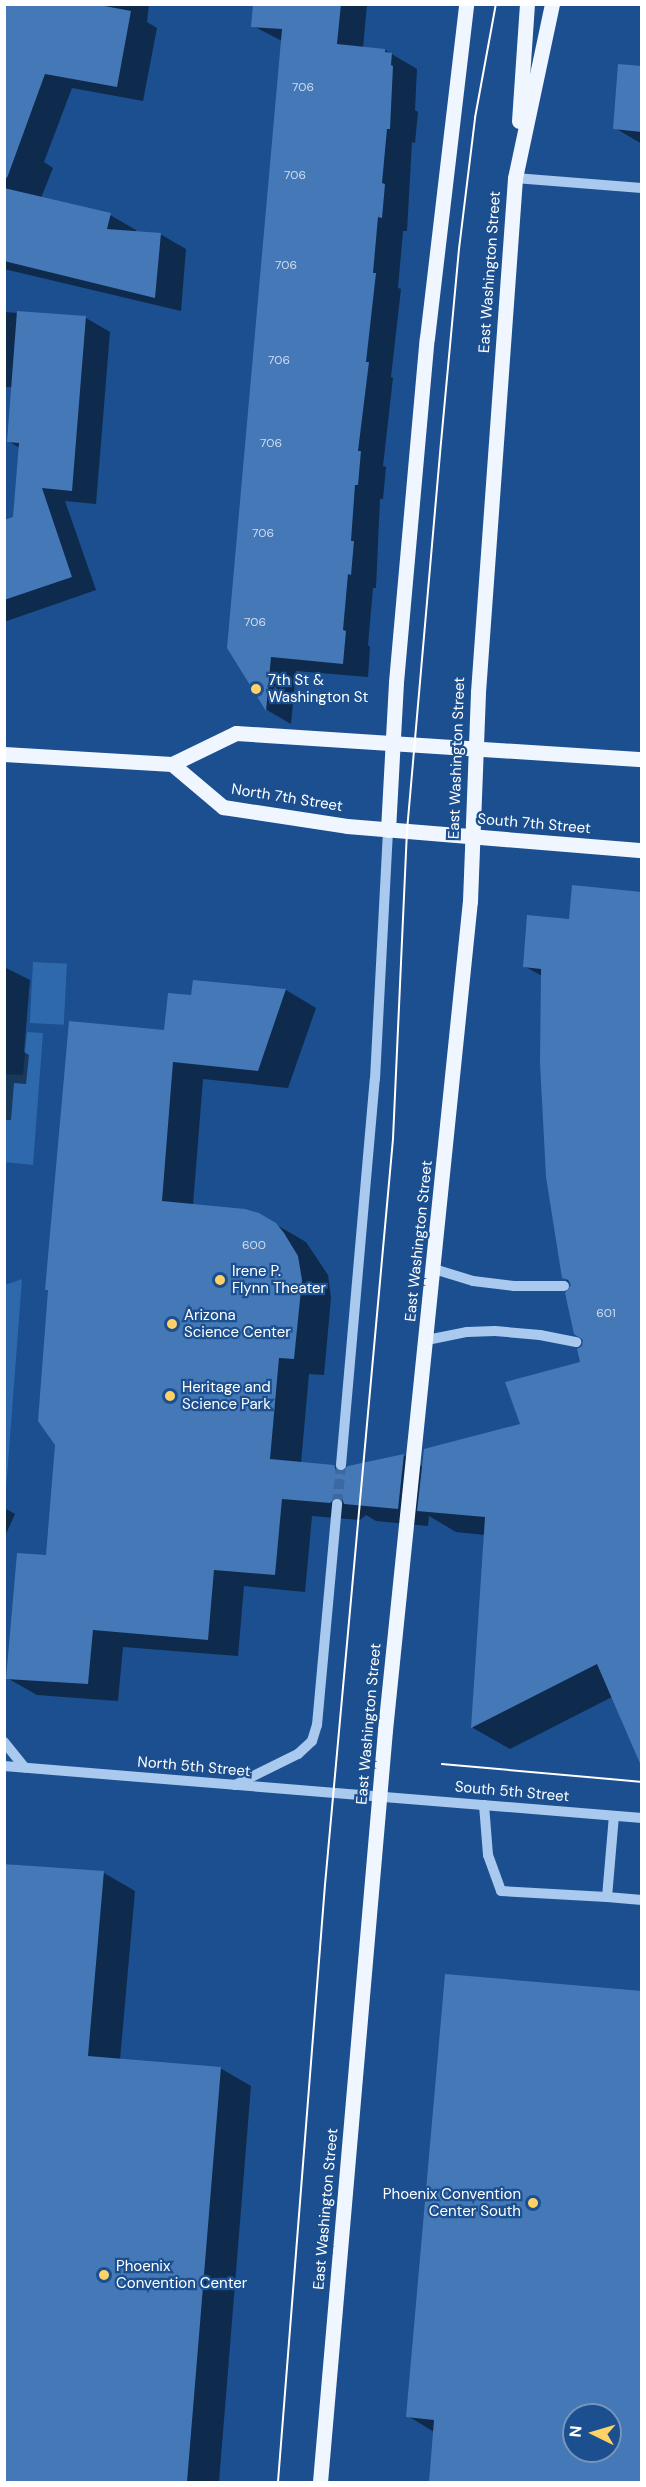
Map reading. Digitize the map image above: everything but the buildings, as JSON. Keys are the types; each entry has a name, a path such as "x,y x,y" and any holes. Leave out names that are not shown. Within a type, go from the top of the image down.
{"main road":[{"path":"388,830 393,744 426,350 466,4"},
{"path":"515,178 527,4"},
{"name":"East Washington Street","path":"320,2482 380,1797 471,901 475,749 492,468 515,178 552,4"},
{"path":"4,754 172,764 236,733 642,759"},
{"name":"North 7th Street","path":"172,764 223,807 388,830"},
{"name":"South 7th Street","path":"388,830 642,850"}],"street":[{"path":"515,178 642,188"},
{"path":"340,1465 375,1079 388,830"},
{"path":"434,1269 473,1281 514,1286 564,1286"},
{"path":"427,1340 467,1332 495,1331 540,1335 576,1342"},
{"path":"235,1785 298,1754 312,1742 317,1725 337,1504"},
{"path":"4,1742 25,1768"},
{"name":"North 5th Street","path":"4,1766 380,1797"},
{"name":"South 5th Street","path":"380,1797 642,1818"},
{"path":"484,1805 488,1855 501,1891 642,1900"},
{"path":"607,1897 614,1816"}],"shaded area":[{"path":"33,962 67,964 64,1025 30,1023"},
{"path":"27,1032 43,1033 33,1165 4,1162 5,1074 23,1075"},
{"path":"22,1279 5,1503 5,1285"}],"tunnel":[{"path":"337,1504 341,1465"}],"tram line":[{"path":"278,2482 325,1885 393,1139 407,831 441,443 459,249 475,118 496,4"},
{"path":"442,1764 642,1782"}],"place":[{"name":"7th St & Washington St","path":"256,689"},
{"name":"Irene P. Flynn Theater","path":"220,1280"},
{"name":"Arizona Science Center","path":"172,1324"},
{"name":"Heritage and Science Park","path":"170,1396"},
{"name":"Phoenix Convention Center South","path":"533,2203"},
{"name":"Phoenix Convention Center","path":"104,2275"}]}
